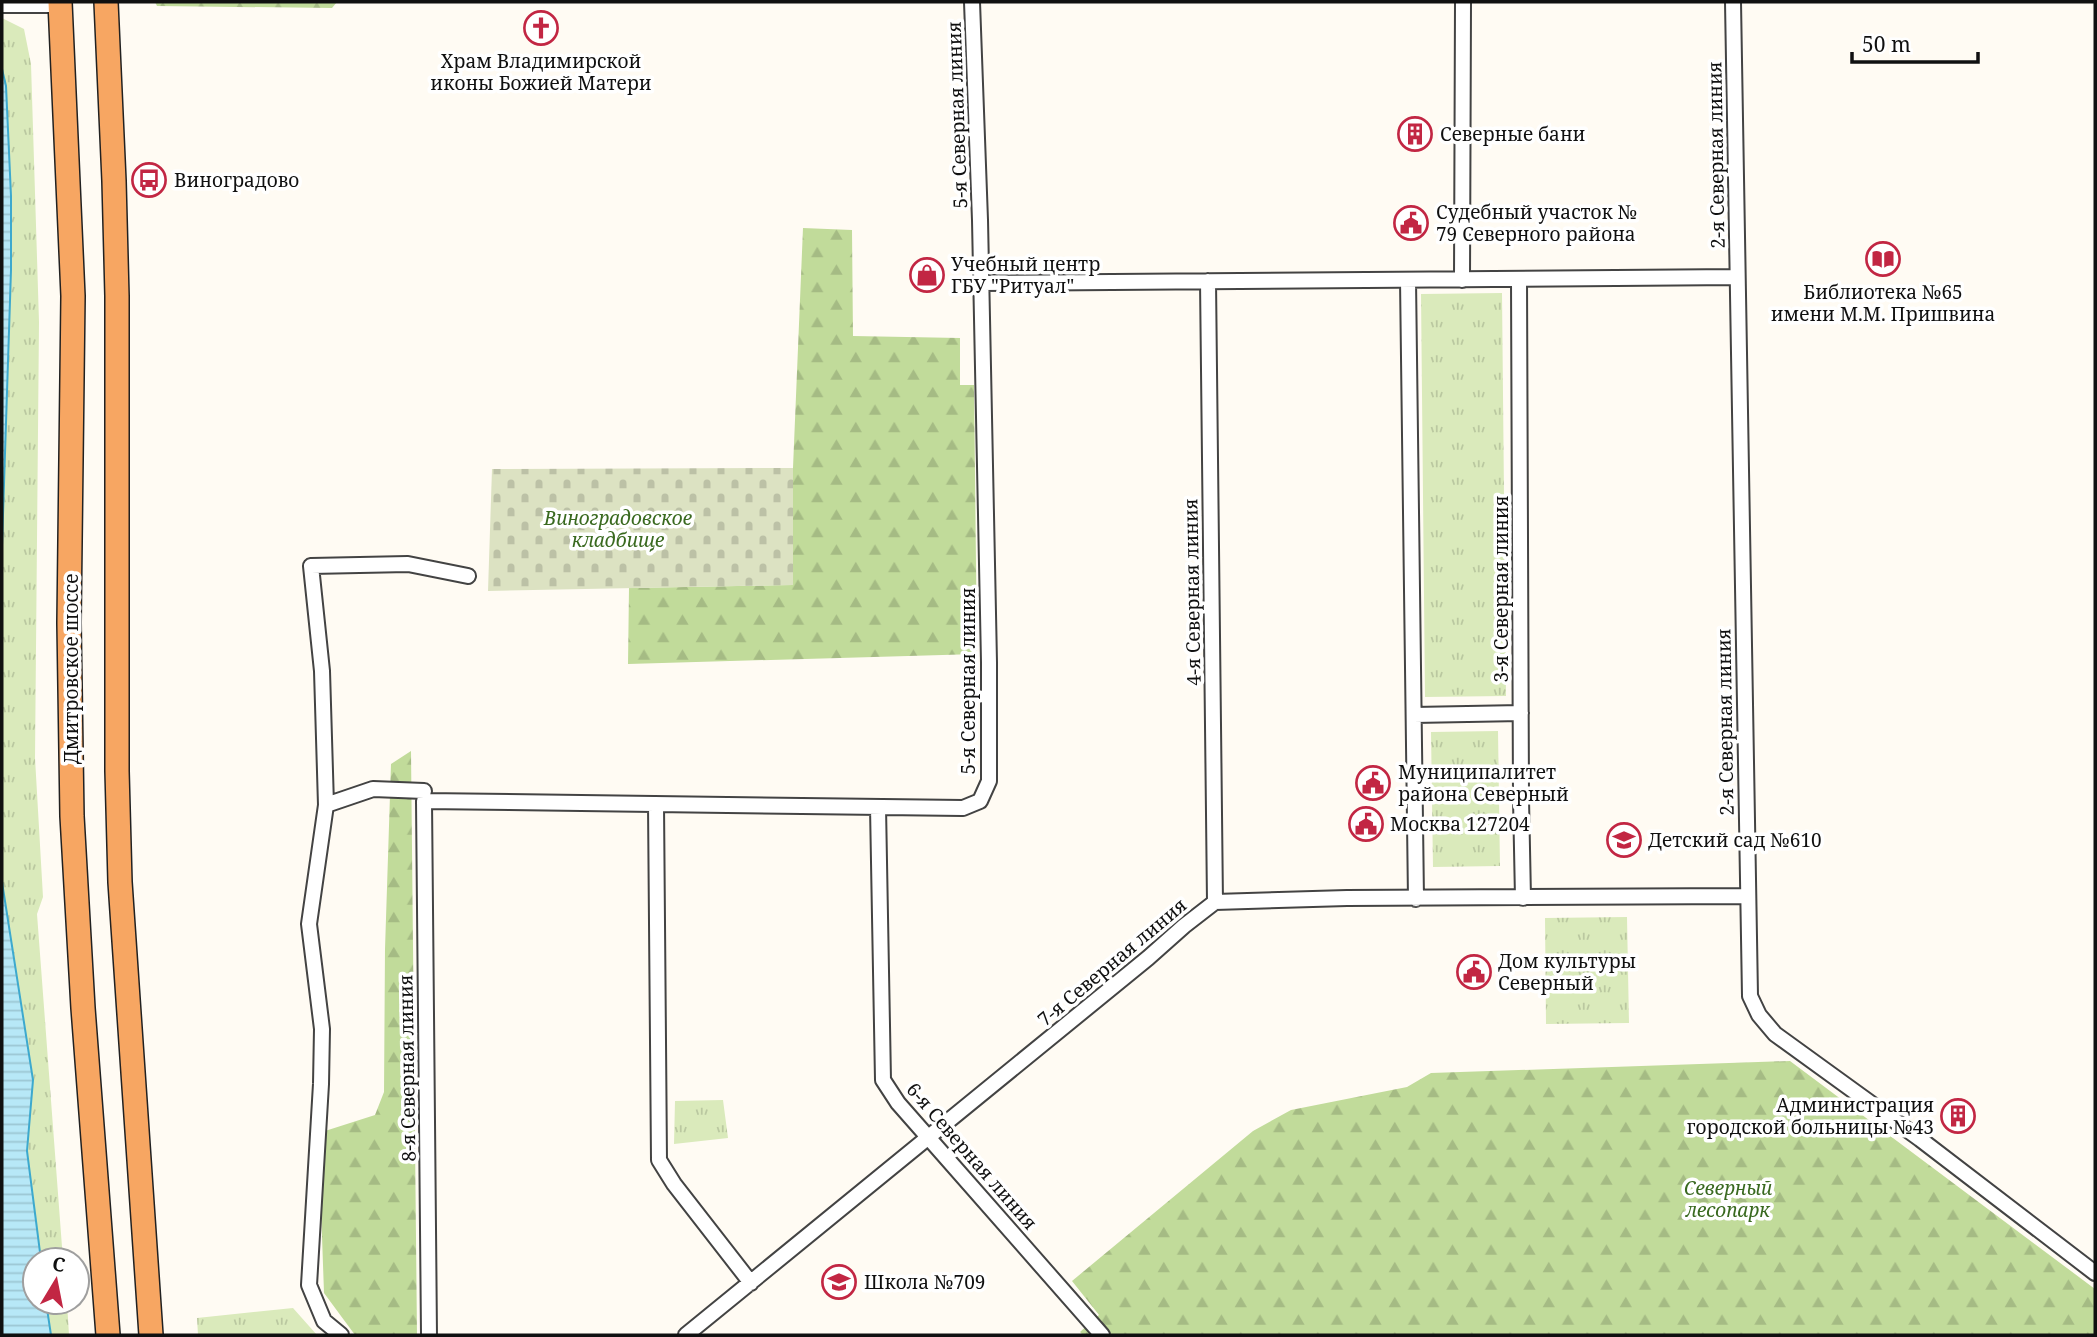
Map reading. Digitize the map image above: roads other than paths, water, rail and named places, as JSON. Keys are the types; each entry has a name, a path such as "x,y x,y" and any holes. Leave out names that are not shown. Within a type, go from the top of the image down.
{"highway":[{"path":"106,2 117,296 116,745 120,869 128,1020 152,1335"},
{"name":"Дмитровское шоссе","path":"60,3 73,296 69,623 72,817 83,1008 108,1335"}],"street":[{"name":"5-я Северная линия","path":"326,805 373,789 424,796 656,804 963,808 980,800 989,782 989,662 972,2"},
{"path":"1462,2 1462,280"},
{"name":"2-я Северная линия","path":"1733,2 1750,996 1759,1015 1775,1034 1925,1143 2095,1273"},
{"path":"2,5 60,3"},
{"path":"981,283 1737,277"},
{"name":"3-я Северная линия","path":"1519,279 1523,898"},
{"path":"1408,280 1416,899"},
{"name":"4-я Северная линия","path":"1208,281 1215,902"},
{"path":"341,1335 324,1321 309,1285 322,1029 309,924 326,805 321,671 311,566 408,564 468,576"},
{"path":"1414,715 1521,713"},
{"name":"8-я Северная линия","path":"424,796 429,1335"},
{"path":"656,804 659,1160 674,1184 751,1283"},
{"name":"6-я Северная линия","path":"878,807 883,1080 898,1103 1102,1335"},
{"name":"7-я Северная линия","path":"686,1335 930,1138 1215,902 1347,898 1747,896"}],"water":[{"path":"2,69 6,86 11,196 11,270 2,545"},
{"path":"2,882 33,1080 27,1151 39,1246 21,1246 21,1316 48,1316 51,1335 2,1335"}],"place":[{"name":"Храм Владимирской иконы Божией Матери","path":"541,28"},
{"name":"Северные бани","path":"1415,134"},
{"name":"Виноградово","path":"149,180"},
{"name":"Судебный участок № 79 Северного района","path":"1411,223"},
{"name":"Библиотека №65 имени М.М. Пришвина","path":"1883,259"},
{"name":"Учебный центр ГБУ \"Ритуал\"","path":"927,275"},
{"name":"Муниципалитет района Северный","path":"1373,783"},
{"name":"Москва 127204","path":"1366,824"},
{"name":"Детский сад №610","path":"1624,840"},
{"name":"Дом культуры Северный","path":"1474,972"},
{"name":"Администрация городской больницы №43","path":"1958,1116"},
{"name":"Школа №709","path":"839,1282"}],"park label":[{"name":"Виноградовское кладбище","path":"618,529"},
{"name":"Северный лесопарк","path":"1728,1199"}]}
